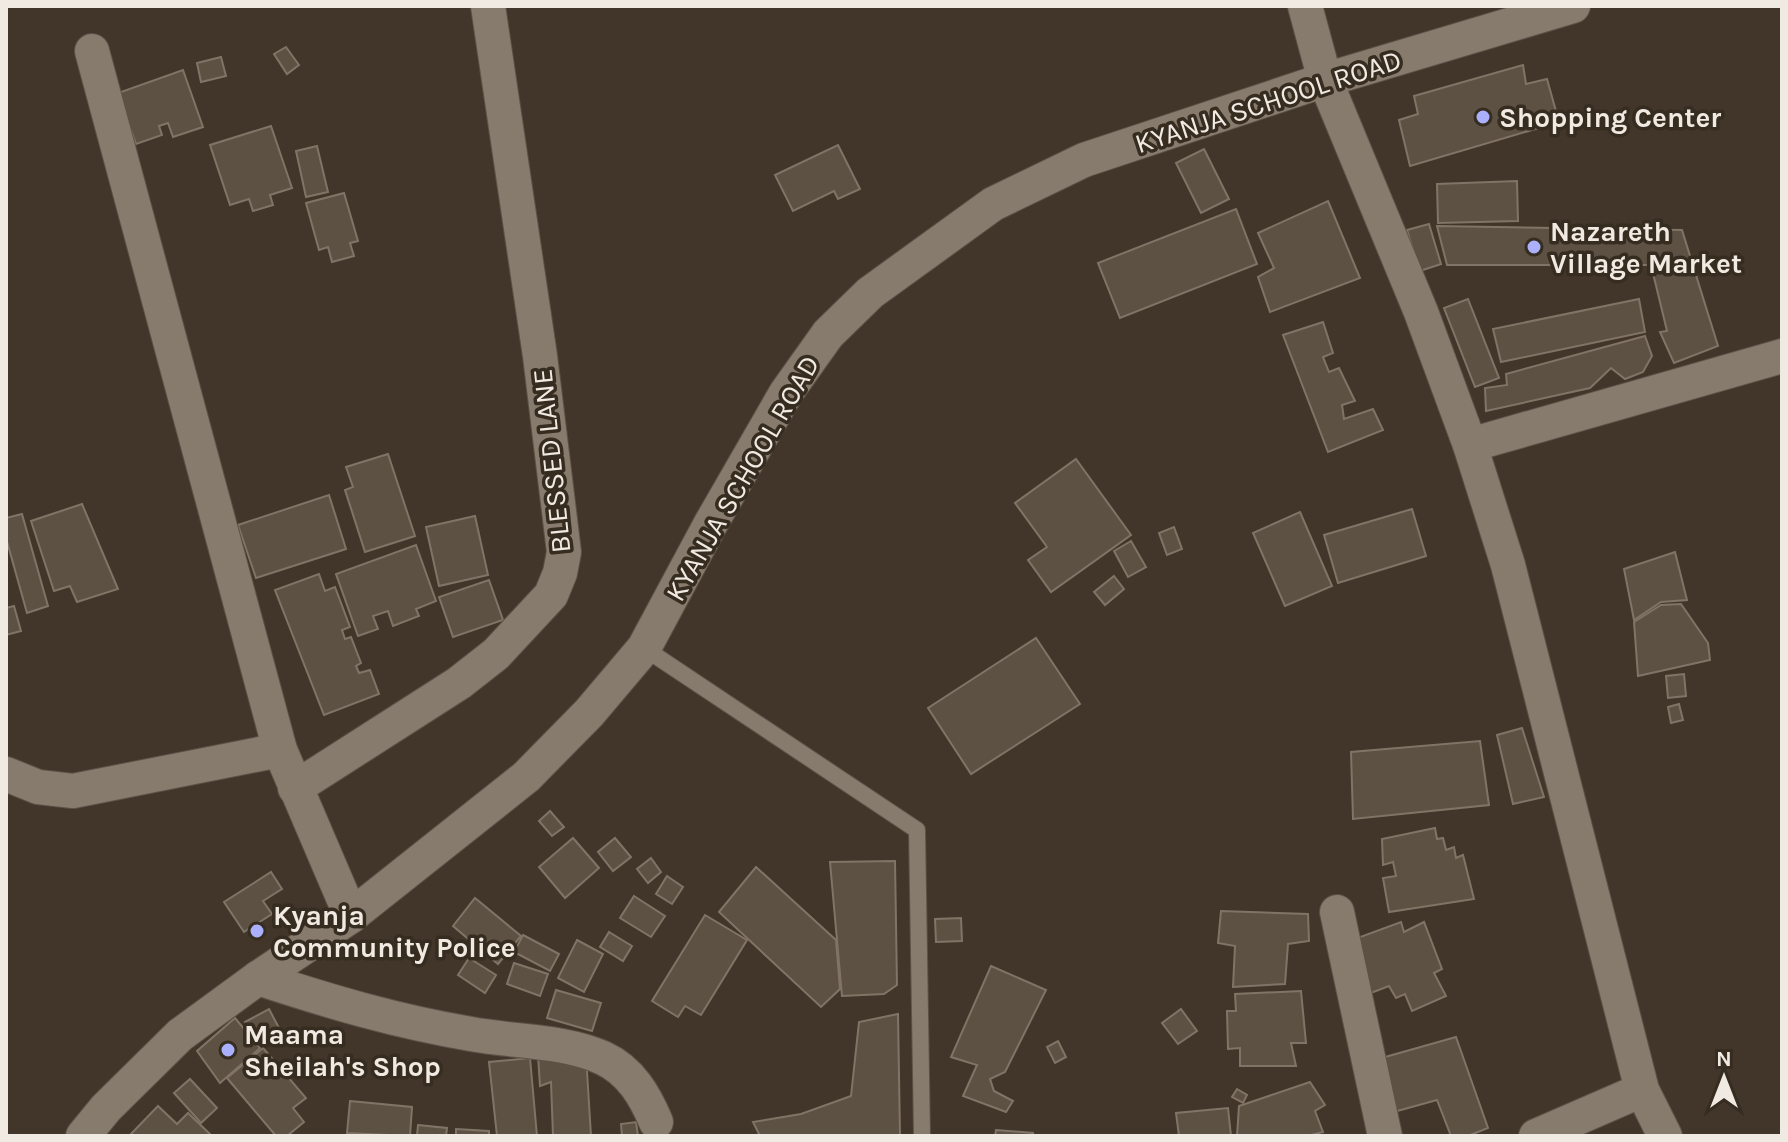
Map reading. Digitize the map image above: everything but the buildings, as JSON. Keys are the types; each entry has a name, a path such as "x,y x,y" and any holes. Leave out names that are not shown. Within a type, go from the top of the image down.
{"street":[{"name":"BLESSED LANE","path":"295,788 459,683 496,654 551,595 560,573 564,552 540,356 488,6"},
{"path":"1305,6 1325,80 1421,312 1470,445 1508,565 1642,1090 1665,1136"},
{"name":"KYANJA SCHOOL ROAD","path":"83,1136 106,1108 180,1035 351,916 526,777 589,713 644,648 786,393 828,334 870,293 993,204 1084,160 1325,80 1573,6"},
{"path":"92,51 280,750 351,916"},
{"path":"1470,445 1782,356"},
{"path":"6,774 38,787 73,791 280,750"},
{"path":"1337,912 1385,1136"},
{"path":"258,978 352,1009 406,1022 576,1049 603,1058 632,1080 646,1097 656,1122"},
{"path":"1536,1136 1642,1090"}],"lane":[{"path":"644,648 917,830 922,1136"}],"place":[{"name":"Shopping Center","path":"1483,117"},
{"name":"Nazareth Village Market","path":"1534,247"},
{"name":"Kyanja Community Police","path":"257,931"},
{"name":"Maama Sheilah's Shop","path":"228,1050"}]}
